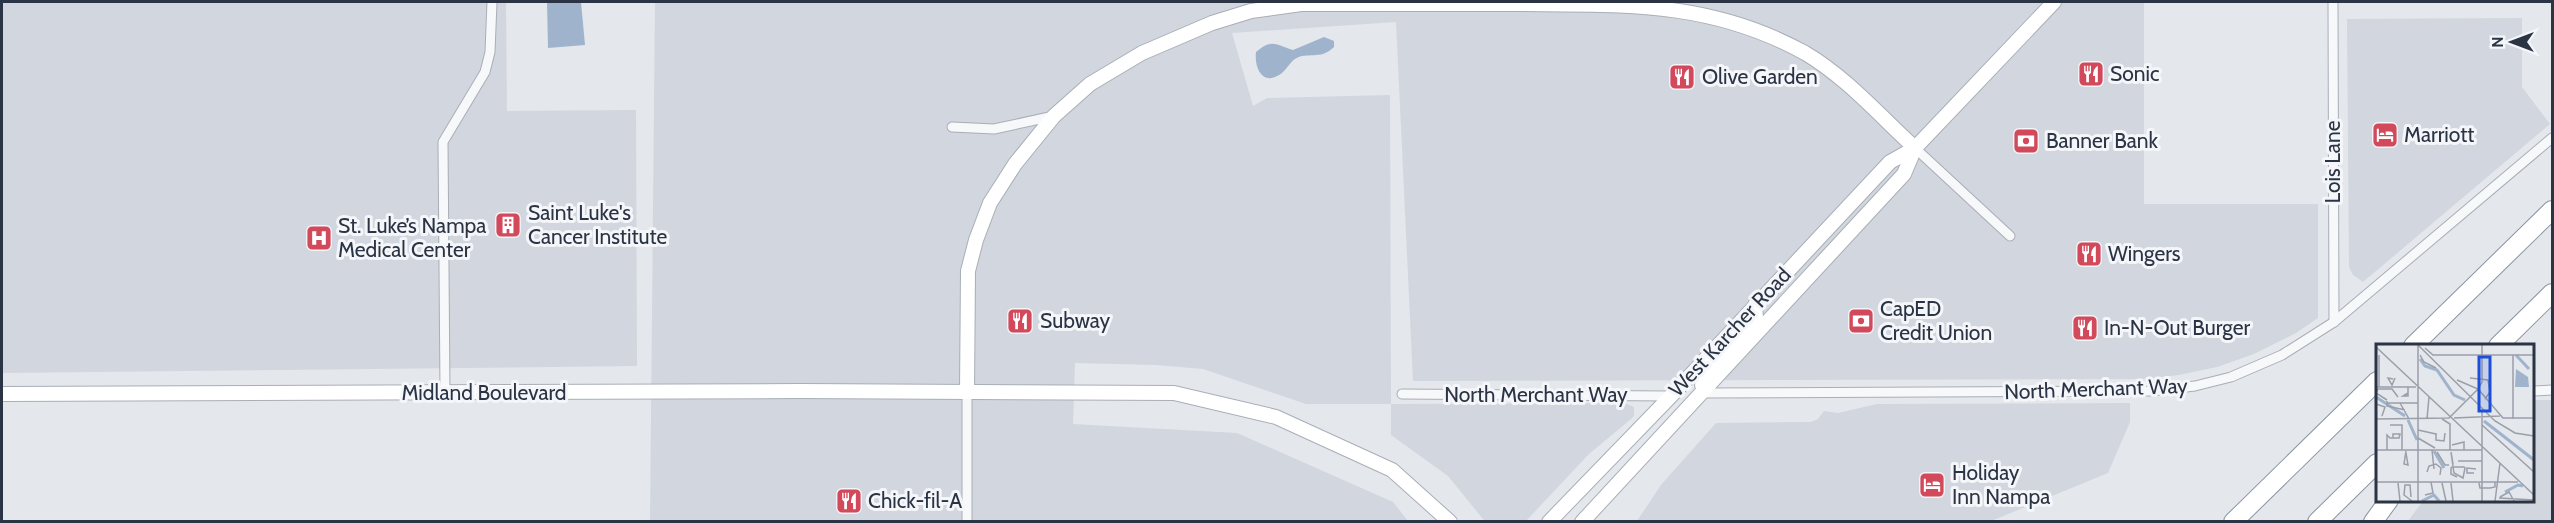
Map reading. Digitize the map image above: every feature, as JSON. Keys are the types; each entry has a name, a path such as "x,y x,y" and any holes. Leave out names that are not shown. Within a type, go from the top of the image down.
{"highway":[{"path":"2415,344 2553,210"},
{"path":"2500,344 2553,293"},
{"path":"2517,344 2553,303"},
{"path":"2233,522 2376,382"},
{"path":"2317,522 2376,464"},
{"path":"2373,522 2388,502"}],"main road":[{"name":"West Karcher Road","path":"1549,522 1671,396 1890,162 1915,148 2054,2"},
{"path":"968,392 968,271 976,240 990,203 1015,165 1054,117 1090,84 1142,53 1212,23 1251,11 1301,4 1656,5 1716,15 1760,29 1806,53 1829,69 1915,148"},
{"name":"West Karcher Road","path":"1582,522 1904,174 1915,148"},
{"path":"1701,393 1706,375 1756,320 1755,305"},
{"name":"Midland Boulevard","path":"2,394 1174,393 1276,417 1392,470 1450,522"}],"street":[{"path":"445,393 443,142 485,72 490,52 492,2"},
{"name":"Lois Lane","path":"2333,2 2334,322"},
{"path":"951,127 994,129 1054,117"},
{"name":"North Merchant Way","path":"1701,393 2151,391 2195,386 2231,376 2282,355 2334,322 2553,138"},
{"path":"1915,148 2010,236"},
{"path":"2535,391 2553,390"},
{"path":"967,522 968,392"},
{"name":"North Merchant Way","path":"1402,394 1671,396"}],"shaded area":[{"name":"St. Luke’s Nampa Medical Center","path":"2,2 506,2 507,111 636,110 637,366 2,373"},
{"path":"655,2 2144,2 2144,204 2318,204 2318,318 2296,333 2254,354 2217,367 2144,379 1413,381 1396,22 1232,33 1253,106 1267,98 1390,95 1391,404 1306,404 1203,369 1075,363 1073,424 1237,433 1393,502 1408,521 650,522"},
{"path":"2522,18 2522,87 2550,124 2363,282 2353,275 2349,267 2347,19"},
{"path":"2533,400 2552,400 2552,521 2408,521 2422,502 2533,502"},
{"path":"1624,403 1634,407 1634,416 1589,454 1526,521 1486,522 1448,476 1391,435 1391,404"},
{"path":"2130,403 2130,422 2108,473 1991,521 1637,521 1661,485 1716,423 1811,422 1818,419 1824,411 1838,413 1877,404"}],"water":[{"path":"547,2 581,2 585,45 548,48"},
{"path":"1324,37 1334,41 1334,47 1324,54 1304,56 1293,60 1276,77 1265,77 1261,74 1257,65 1256,52 1266,45 1274,44 1293,50"}],"place":[{"name":"Sonic","path":"2091,74"},
{"name":"Olive Garden","path":"1682,77"},
{"name":"Marriott","path":"2385,135"},
{"name":"Banner Bank","path":"2026,141"},
{"name":"Saint Luke's Cancer Institute","path":"508,225"},
{"name":"St. Luke’s Nampa Medical Center","path":"319,238"},
{"name":"Wingers","path":"2089,254"},
{"name":"Subway","path":"1020,321"},
{"name":"CapED Credit Union","path":"1861,321"},
{"name":"In-N-Out Burger","path":"2085,328"},
{"name":"Holiday Inn Nampa","path":"1932,485"},
{"name":"Chick-fil-A","path":"849,501"}]}
